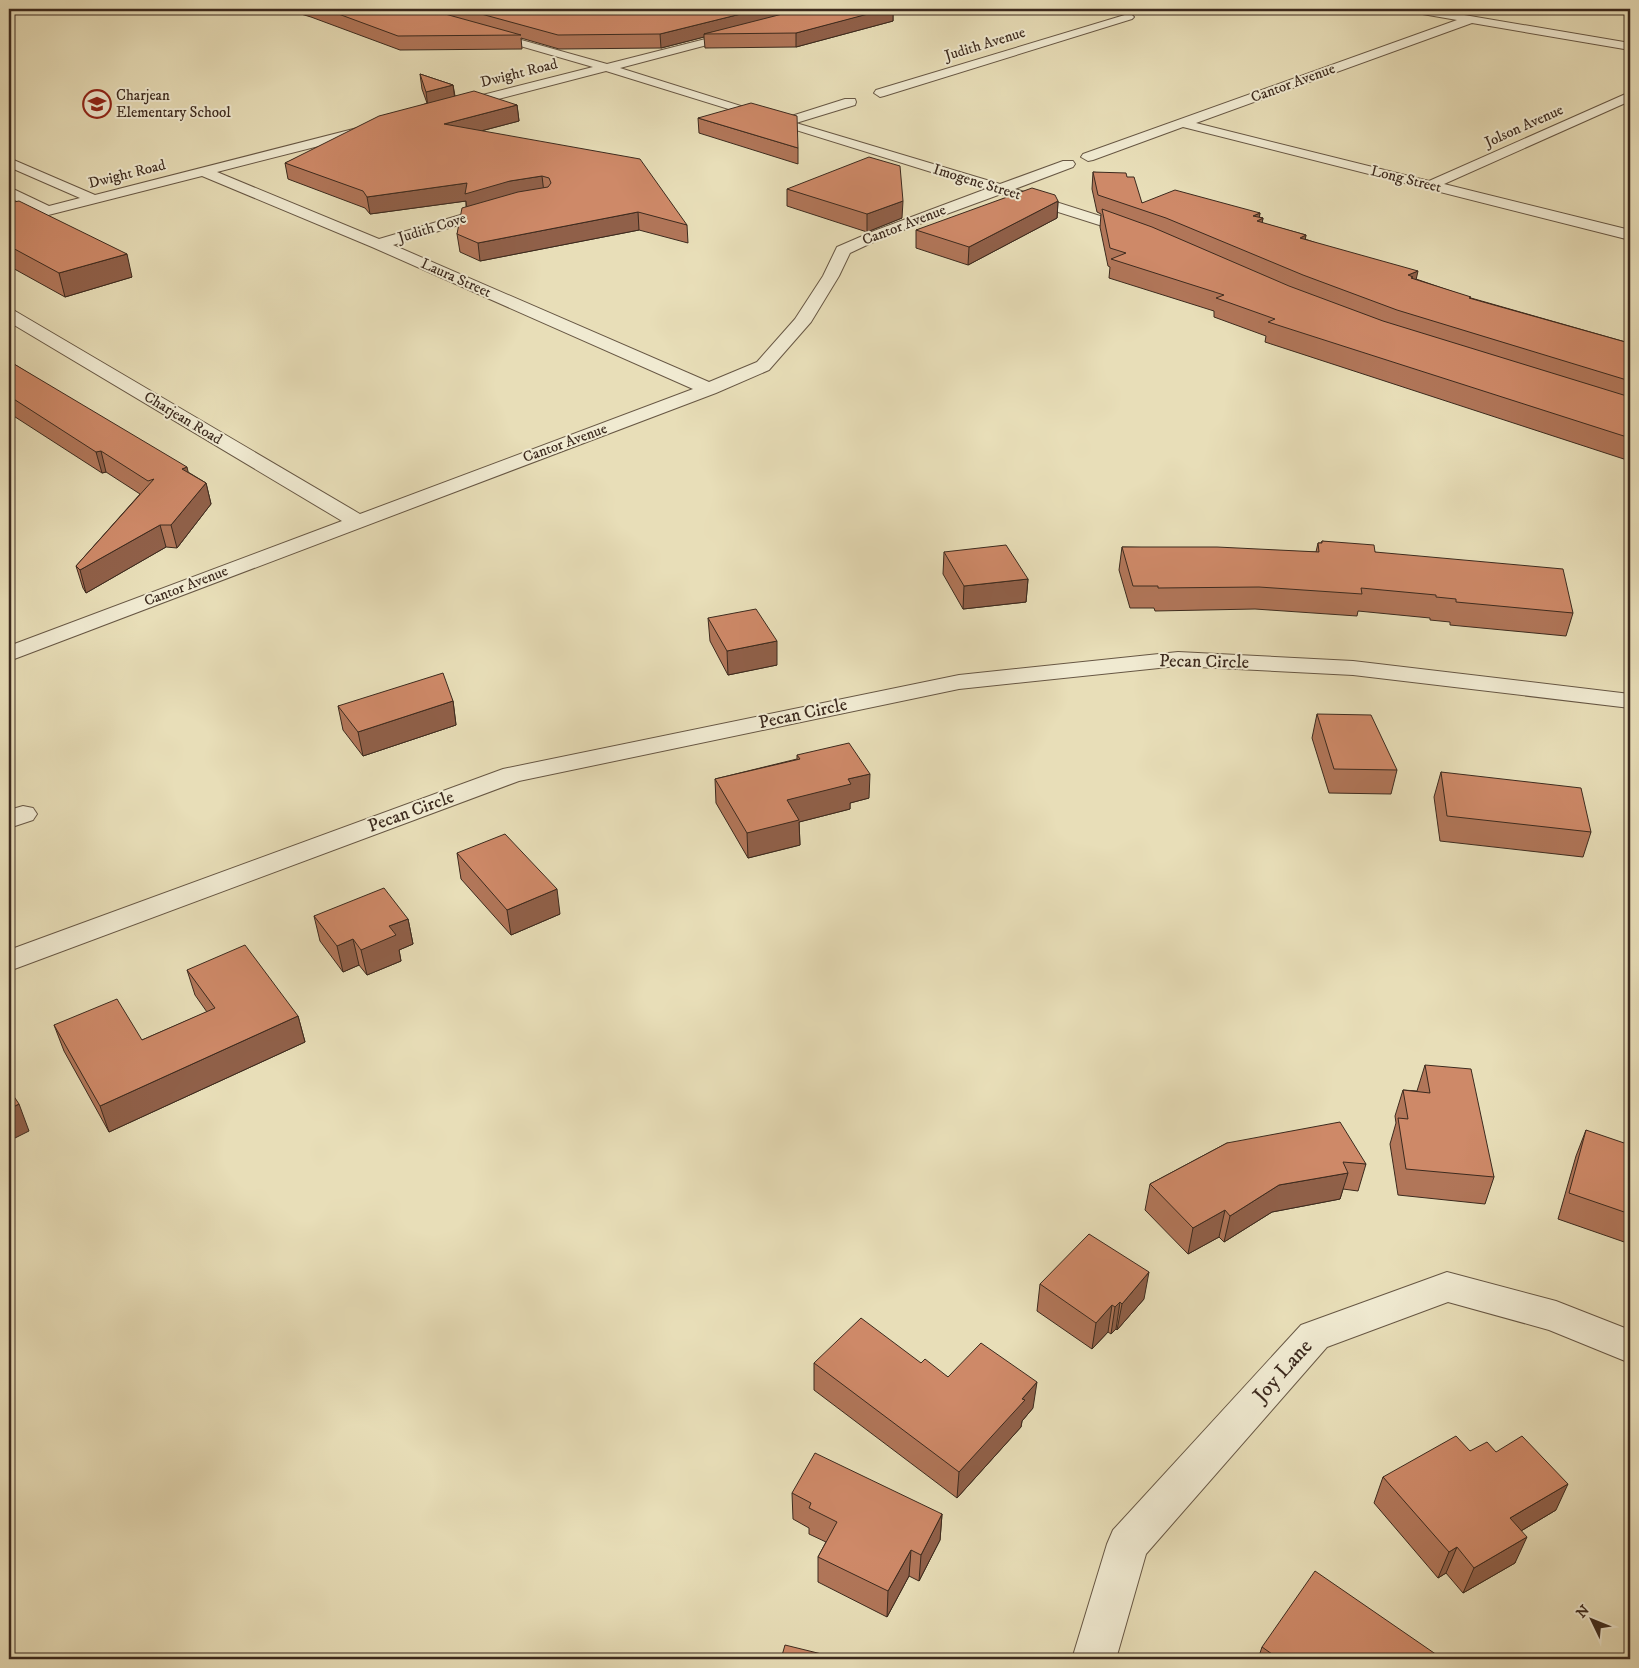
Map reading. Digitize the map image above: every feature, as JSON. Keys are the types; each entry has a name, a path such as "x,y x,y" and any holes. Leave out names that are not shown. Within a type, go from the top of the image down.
{"street":[{"path":"1411,9 1630,47"},
{"name":"Judith Avenue","path":"880,93 1128,17 1110,13"},
{"name":"Cantor Avenue","path":"1088,157 1470,20"},
{"name":"Dwight Road","path":"444,110 758,28"},
{"name":"Imogene Street","path":"475,30 608,68 782,123 1000,188 1149,237"},
{"name":"Jolson Avenue","path":"1431,185 1630,96"},
{"path":"782,123 850,102"},
{"name":"Long Street","path":"1181,123 1630,235"},
{"name":"Dwight Road","path":"9,221 386,124"},
{"path":"9,162 93,199"},
{"name":"Cantor Avenue","path":"9,654 709,389 763,366 802,322 832,276 843,250 879,234 1068,164"},
{"name":"Laura Street","path":"202,172 378,244 709,389"},
{"path":"9,191 48,211"},
{"name":"Judith Cove","path":"378,244 508,206"},
{"name":"Charjean Road","path":"9,315 357,521"},
{"name":"Pecan Circle","path":"9,961 512,775 960,682 1178,658 1353,668 1630,701"},
{"name":"Joy Lane","path":"1094,1659 1128,1544 1314,1336 1447,1287 1556,1316 1630,1347"}],"building":[{"path":"325,9 427,9 521,35 398,36"},
{"path":"463,9 761,9 660,34 558,35"},
{"path":"802,9 887,9 796,33 704,34"},
{"path":"420,74 453,85 426,92"},
{"path":"474,91 517,105 444,124 640,159 687,225 638,212 478,243 457,234 462,208 518,192 548,187 551,183 549,178 542,176 510,181 465,194 467,183 367,197 363,191 285,163 379,116"},
{"path":"751,103 797,116 798,148 698,118"},
{"path":"869,157 900,166 903,201 867,214 787,189"},
{"path":"1093,172 1126,173 1127,177 1134,177 1142,203 1175,190 1260,213 1253,216 1263,218 1257,221 1306,235 1300,238 1418,271 1408,275 1413,277 1411,278 1471,297 1469,298 1630,343 1630,381 1397,310 1303,275 1166,218 1098,195"},
{"path":"1032,188 1055,195 1058,201 969,247 916,230"},
{"path":"19,201 127,254 59,273 9,246 9,203"},
{"path":"1102,209 1152,227 1289,286 1383,321 1630,397 1630,438 1268,322 1275,319 1216,298 1224,295 1111,259 1126,253 1110,248"},
{"path":"9,361 187,467 182,469 206,483 171,525 160,525 80,570 76,566 154,479 148,481 101,451 96,452 9,396"},
{"path":"1322,541 1374,545 1375,552 1563,569 1573,613 1456,602 1456,599 1436,597 1436,595 1361,588 1362,594 1259,587 1158,588 1158,586 1133,586 1122,547 1217,547 1319,552 1318,543 1322,543"},
{"path":"1006,545 1028,579 964,586 944,552"},
{"path":"756,609 777,641 727,651 708,618"},
{"path":"443,673 453,701 358,732 338,706"},
{"path":"1317,714 1371,715 1397,770 1334,769"},
{"path":"849,743 870,774 848,779 851,784 787,800 799,820 747,833 715,779 800,759 797,755"},
{"path":"1441,772 1581,788 1591,832 1447,816"},
{"path":"505,834 557,889 507,910 457,853"},
{"path":"384,888 408,919 389,926 396,935 361,950 353,939 337,946 314,916"},
{"path":"245,945 298,1016 100,1106 54,1025 117,999 142,1040 215,1008 187,970"},
{"path":"1425,1065 1471,1069 1494,1177 1406,1169 1398,1118 1408,1119 1403,1090 1430,1093"},
{"path":"9,1089 19,1104 9,1109"},
{"path":"1340,1122 1366,1164 1343,1162 1348,1173 1279,1185 1230,1216 1225,1210 1193,1228 1150,1184 1227,1143"},
{"path":"1586,1130 1630,1145 1626,1164 1630,1166 1630,1214 1569,1193"},
{"path":"1089,1234 1149,1272 1122,1304 1120,1302 1115,1307 1112,1305 1096,1323 1040,1284"},
{"path":"861,1318 921,1363 925,1359 948,1377 981,1343 1037,1382 1022,1399 1025,1400 959,1472 814,1363"},
{"path":"1456,1436 1470,1451 1487,1442 1496,1452 1522,1436 1568,1484 1510,1518 1527,1537 1474,1568 1457,1547 1449,1552 1383,1477"},
{"path":"815,1453 942,1514 921,1555 911,1550 888,1591 818,1557 837,1522 809,1508 811,1503 792,1493"},
{"path":"1315,1571 1437,1655 1435,1659 1279,1659 1262,1647"},
{"path":"785,1645 842,1659 781,1659"}],"place":[{"name":"Charjean Elementary School","path":"97,104"}]}
